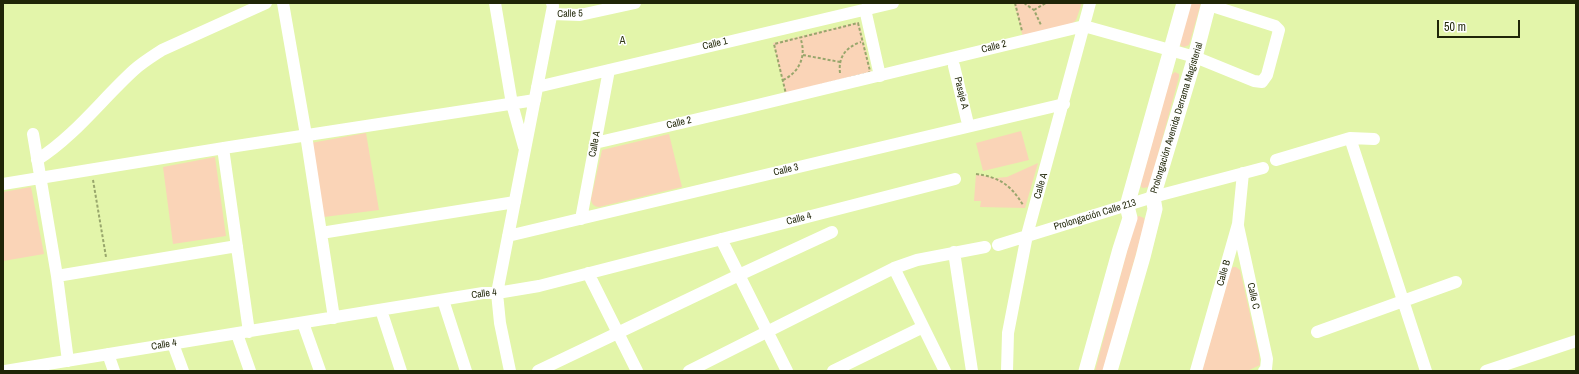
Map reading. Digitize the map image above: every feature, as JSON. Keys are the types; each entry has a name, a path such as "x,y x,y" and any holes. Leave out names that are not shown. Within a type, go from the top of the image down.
{"street":[{"path":"37,160 64,140 135,69 149,58 162,50 266,3"},
{"path":"283,3 306,135 334,318"},
{"path":"495,3 512,104 525,149"},
{"name":"Calle 5","path":"552,9 580,15 635,3"},
{"name":"Calle 1","path":"537,87 893,3"},
{"name":"Calle A","path":"1007,371 1008,334 1028,235 1090,3"},
{"path":"1086,371 1130,218 1127,206 1184,3"},
{"name":"Calle 2","path":"595,143 1084,26 1172,50 1254,81 1262,82 1267,75 1279,30 1275,26 1209,4"},
{"name":"Prolongación Avenida Derrama Magisterial","path":"1110,371 1143,257 1155,209 1153,198 1195,58 1209,4"},
{"path":"510,371 500,323 497,293 552,9"},
{"path":"865,9 880,76"},
{"name":"Pasaje A","path":"954,66 968,120"},
{"name":"Calle A","path":"581,219 609,70"},
{"path":"3,184 223,148 535,100"},
{"name":"Calle 3","path":"508,236 1064,104"},
{"path":"33,134 57,276 68,361"},
{"path":"1350,138 1426,371"},
{"path":"1276,160 1350,138 1374,139"},
{"path":"223,148 237,246 243,333 250,371"},
{"name":"Prolongación Calle 213","path":"998,244 1153,198 1263,168"},
{"name":"Calle B","path":"1196,371 1238,224 1243,173"},
{"name":"Calle 4","path":"5,371 47,368 68,361 108,354 483,293 497,293 540,286 955,179"},
{"path":"321,233 515,202"},
{"name":"Calle C","path":"1238,224 1267,359 1265,370"},
{"path":"538,371 832,232"},
{"path":"721,239 787,371"},
{"path":"57,276 237,246"},
{"path":"689,371 894,268 917,260 985,247"},
{"path":"954,252 972,371"},
{"path":"894,268 945,371"},
{"path":"588,273 637,371"},
{"path":"1317,332 1456,282"},
{"path":"443,300 466,371"},
{"path":"381,310 401,371"},
{"path":"303,323 320,371"},
{"path":"833,371 922,327"},
{"path":"1486,371 1576,342"},
{"path":"174,344 183,371"},
{"path":"108,354 114,371"}],"path":[{"path":"1024,3 1034,10 1043,30"},
{"path":"1034,10 1046,3"},
{"path":"858,23 869,73 786,94 774,44 800,37 858,23"},
{"path":"783,80 792,75 797,69 803,55 803,44 800,37"},
{"path":"842,80 840,62 845,51 863,41"},
{"path":"803,55 840,62"},
{"path":"90,170 107,268"},
{"path":"976,174 1001,181 1016,195 1025,208"}],"shaded area":[{"path":"1014,3 1082,3 1076,20 1072,24 1023,37"},
{"path":"1191,3 1201,3 1189,45 1184,47 1181,46 1179,42"},
{"path":"859,22 871,72 786,95 773,43"},
{"path":"1175,72 1179,74 1179,77 1150,184 1149,187 1143,188 1141,187 1141,183 1171,75"},
{"path":"1021,131 1029,160 983,171 976,143"},
{"path":"366,133 379,210 324,217 311,143"},
{"path":"669,134 682,187 599,207 594,205 591,199 602,150"},
{"path":"215,157 226,236 173,244 163,167"},
{"path":"1038,163 1025,208 980,207 981,201 974,201 976,174 995,178 1007,177"},
{"path":"31,187 44,254 3,261 3,192"},
{"path":"1139,216 1144,218 1145,222 1103,371 1095,371 1136,217"},
{"path":"1233,267 1240,270 1259,354 1260,365 1247,371 1202,371 1231,269"}],"district":[{"name":"A","path":"623,41"}]}
